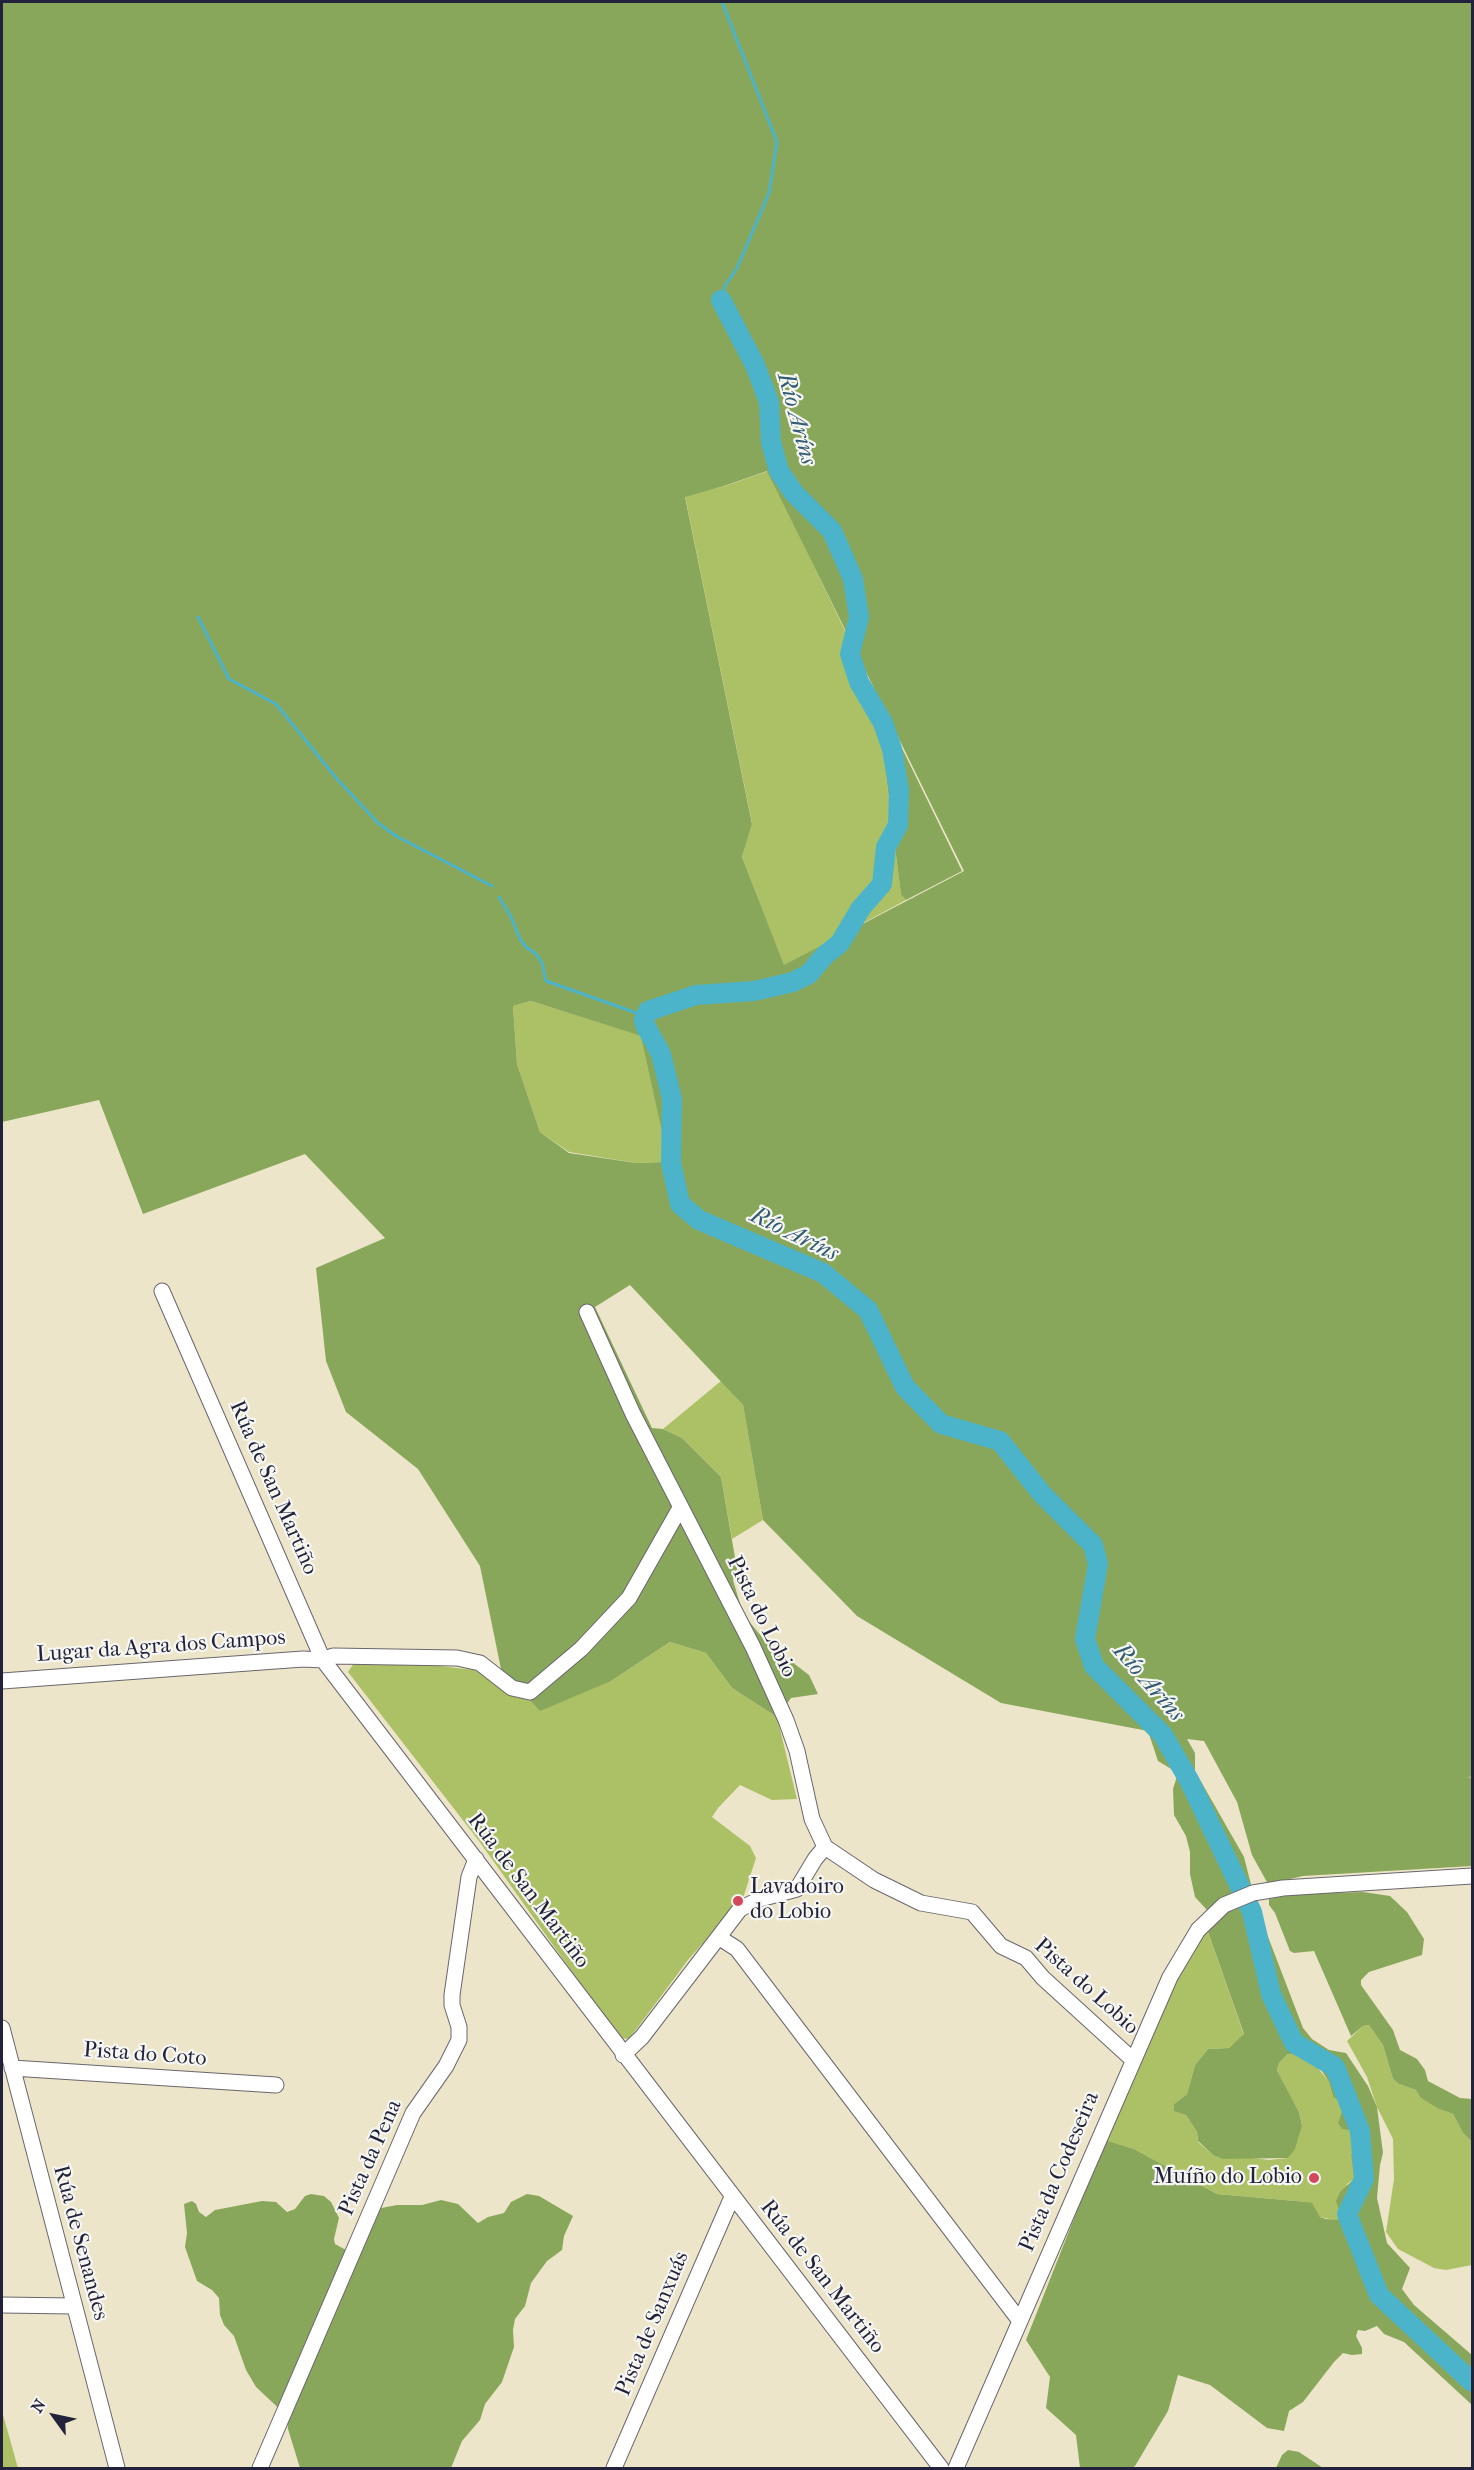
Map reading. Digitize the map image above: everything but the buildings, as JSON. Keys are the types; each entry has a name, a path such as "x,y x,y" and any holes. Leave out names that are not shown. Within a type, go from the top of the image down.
{"street":[{"name":"Rúa de San Martiño","path":"162,1291 323,1660 941,2469"},
{"name":"Pista do Lobio","path":"587,1312 633,1414 753,1647 786,1720 797,1751 812,1819 825,1847 874,1880 921,1904 972,1912 1001,1946 1026,1958 1043,1978 1133,2060"},
{"name":"Lugar da Agra dos Campos","path":"2,1681 291,1659 323,1660 333,1656 457,1658 480,1663 512,1688 530,1692 581,1649 628,1598 680,1508"},
{"path":"624,2055 642,2037 707,1949 720,1938 729,1923 748,1903 797,1889 825,1847"},
{"name":"Pista da Pena","path":"260,2469 413,2113 446,2066 459,2040 459,2026 452,2005 452,1995 469,1878 476,1860"},
{"name":"Pista da Codeseira","path":"956,2469 1170,1977 1198,1930 1224,1905 1253,1893 1283,1888 1473,1876"},
{"path":"720,1938 737,1949 1020,2321"},
{"name":"Rúa de Senandes","path":"2,2028 117,2469"},
{"name":"Pista do Coto","path":"12,2068 276,2085"},
{"name":"Pista de Sanxuás","path":"614,2469 732,2197"},
{"path":"2,2305 73,2306"}],"green space":[{"path":"2,2 1472,2 1472,1776 1467,1778 1472,1777 1472,1866 1303,1876 1268,1884 1252,1855 1237,1802 1204,1741 1187,1739 1195,1753 1195,1771 1244,1857 1257,1908 1303,2028 1312,2039 1329,2050 1346,2053 1368,2086 1377,2107 1383,2153 1377,2198 1387,2243 1410,2268 1402,2289 1414,2305 1472,2355 1472,2405 1404,2342 1384,2334 1377,2326 1365,2331 1358,2330 1356,2336 1362,2348 1362,2354 1343,2353 1303,2402 1289,2411 1284,2431 1267,2428 1210,2385 1178,2375 1168,2411 1135,2466 1132,2468 1080,2468 1076,2435 1046,2408 1050,2377 1026,2340 1105,2140 1134,2149 1217,2194 1312,2203 1320,2217 1326,2219 1340,2220 1341,2215 1336,2201 1340,2192 1354,2179 1351,2155 1355,2141 1349,2130 1342,2129 1338,2123 1342,2112 1347,2107 1333,2097 1329,2082 1320,2068 1297,2055 1288,2054 1279,2063 1277,2070 1299,2112 1302,2125 1295,2149 1288,2158 1222,2159 1213,2155 1198,2141 1197,2132 1186,2115 1174,2111 1174,2104 1187,2094 1195,2065 1208,2049 1229,2048 1244,2034 1207,1929 1214,1907 1207,1910 1195,1897 1186,1836 1174,1815 1173,1789 1178,1773 1158,1761 1148,1731 1001,1703 857,1616 763,1520 743,1405 630,1285 595,1307 652,1428 663,1429 682,1438 721,1477 737,1569 733,1580 743,1614 766,1642 809,1675 818,1694 791,1698 777,1717 732,1688 706,1653 670,1642 611,1681 540,1711 501,1669 480,1566 418,1469 346,1412 326,1361 316,1268 385,1238 305,1154 143,1214 99,1100 2,1122","holes":["767,471 964,871 784,965 742,857 752,824 685,497","531,1001 641,1036 665,1146 664,1162 636,1163 569,1153 540,1132 517,1064 513,1006"]},
{"path":"768,471 876,695 901,895 906,900 784,966 742,857 752,823 685,496 725,486"},
{"path":"876,695 962,871 906,900 901,895"},
{"path":"531,1001 642,1036 665,1146 664,1162 636,1163 569,1152 540,1132 517,1064 513,1006"},
{"path":"721,1381 743,1405 763,1520 732,1539 721,1477 682,1438 663,1429"},
{"path":"670,1642 706,1653 732,1688 777,1717 797,1799 772,1800 740,1785 718,1808 712,1817 750,1846 756,1858 743,1898 688,1960 629,2039 619,2038 479,1841 348,1672 354,1663 430,1665 475,1670 510,1693 611,1681"},
{"path":"1363,1892 1390,1896 1407,1912 1424,1939 1422,1955 1369,1972 1361,1980 1361,1985 1393,2030 1400,2050 1417,2059 1425,2070 1428,2081 1460,2098 1472,2099 1472,2142 1463,2133 1453,2114 1439,2109 1421,2098 1416,2090 1399,2084 1393,2079 1383,2045 1369,2025 1363,2026 1351,2036 1314,1951 1294,1953 1290,1951 1275,1913 1269,1905 1269,1899 1297,1894"},
{"path":"1207,1929 1244,2035 1229,2048 1208,2049 1195,2065 1187,2094 1174,2104 1186,2115 1197,2132 1198,2142 1213,2155 1222,2159 1288,2158 1302,2124 1299,2112 1277,2070 1279,2063 1288,2054 1297,2055 1314,2063 1329,2082 1333,2097 1347,2107 1349,2130 1355,2141 1351,2155 1354,2179 1347,2184 1340,2221 1320,2217 1307,2202 1217,2194 1134,2149 1105,2140 1175,1982"},
{"path":"1369,2025 1383,2045 1393,2079 1399,2084 1416,2090 1439,2109 1453,2114 1463,2133 1472,2142 1472,2265 1446,2270 1434,2268 1398,2249 1386,2232 1394,2179 1393,2139 1377,2107 1367,2077 1347,2041 1363,2026"},
{"path":"311,2194 324,2196 331,2202 339,2218 335,2244 346,2250 376,2209 397,2205 422,2205 441,2200 458,2204 478,2223 488,2217 504,2213 511,2202 527,2194 539,2196 573,2216 564,2236 562,2250 547,2261 531,2283 525,2306 515,2319 514,2347 502,2382 485,2404 480,2420 462,2441 451,2468 300,2468 288,2429 287,2416 256,2387 246,2370 234,2336 224,2325 220,2315 219,2298 212,2290 197,2281 185,2247 187,2233 184,2204 192,2201 199,2212 206,2217 215,2210 262,2201 276,2202 287,2212 295,2209 305,2196"},
{"path":"2,2411 18,2468 2,2468"},
{"path":"1288,2450 1299,2452 1323,2468 1276,2468 1282,2455"}],"waterway":[{"path":"721,300 725,286 737,268 769,193 777,142 722,2"},
{"name":"Río Aríns","path":"721,300 755,365 769,402 771,442 779,471 794,493 832,531 853,579 859,617 850,654 859,682 883,723 892,749 899,790 898,825 886,847 882,884 861,908 840,943 824,956 809,974 793,982 754,991 696,995 648,1011 644,1020 645,1025 661,1054 672,1099 671,1163 680,1204 699,1220 823,1273 868,1310 905,1387 941,1424 1000,1441 1042,1494 1093,1545 1098,1564 1085,1639 1094,1666 1163,1735 1190,1782 1252,1912 1271,1994 1294,2043 1335,2067 1360,2131 1364,2179 1347,2214 1379,2295 1472,2382"},
{"path":"198,617 229,679 276,704 337,779 378,823 396,836 492,886"},
{"path":"499,897 520,939 542,963 546,981 645,1016"}],"place":[{"name":"Lavadoiro do Lobio","path":"738,1901"},
{"name":"Muíño do Lobio","path":"1314,2178"}]}
